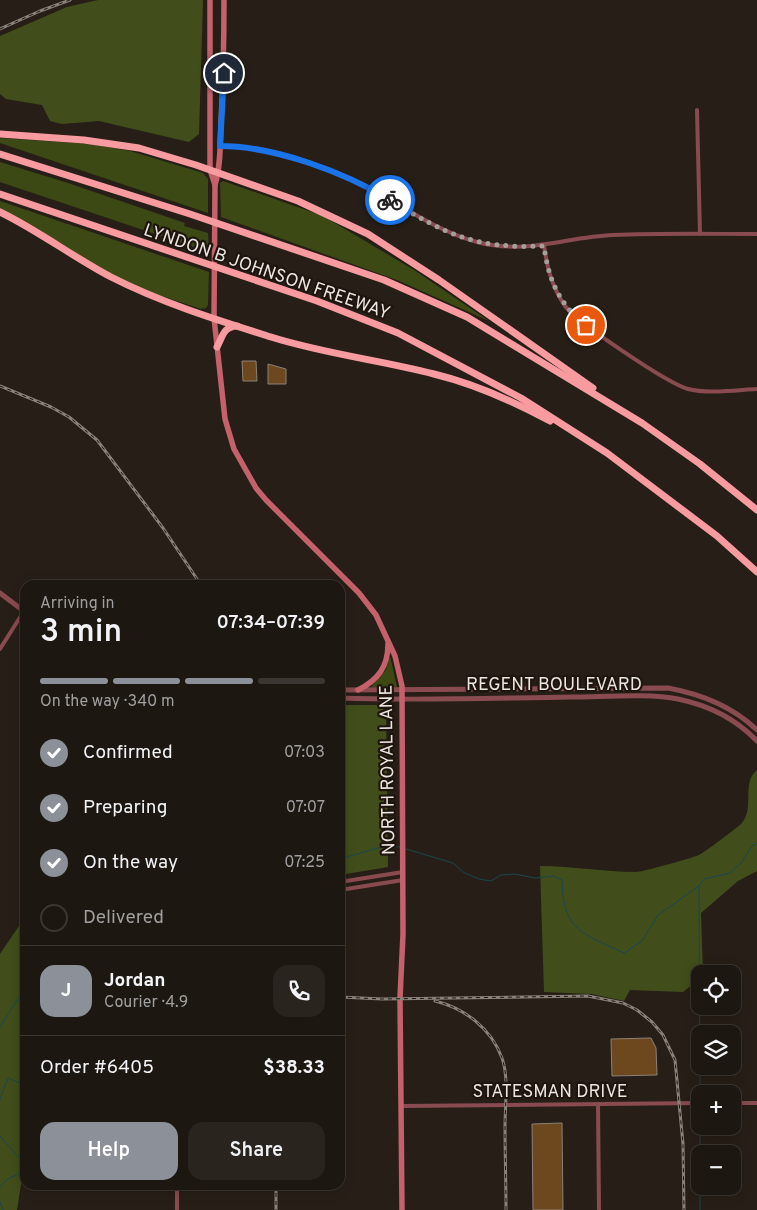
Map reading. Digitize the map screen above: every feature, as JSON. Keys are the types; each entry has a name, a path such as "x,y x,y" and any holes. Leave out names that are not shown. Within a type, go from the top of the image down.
{"highway":[{"path":"0,134 84,140 163,154 298,201 362,230 439,280 642,423"},
{"name":"LYNDON B JOHNSON FREEWAY","path":"0,154 239,230 384,280 467,316 642,423 700,464 757,510"},
{"name":"LYNDON B JOHNSON FREEWAY","path":"0,194 317,301 398,334 521,398 607,453 649,482 718,536 757,572"},
{"path":"0,212 116,279 144,292 214,318 309,348 432,374 482,389 525,408 607,453"},
{"path":"217,347 223,333 228,328 241,327"}],"main road":[{"path":"210,0 210,170 214,185"},
{"path":"214,185 219,173 224,0"},
{"path":"211,46 224,46"},
{"path":"210,106 222,106"},
{"name":"NORTH ROYAL LANE","path":"214,185 214,318 225,419 234,450 256,488 282,517 362,596 376,615 397,663 402,690 404,934 400,998 402,1210"},
{"path":"358,690 373,682 382,672 388,656 388,639"}],"street":[{"path":"697,110 700,234"},
{"path":"220,146 245,147 274,153 339,175 378,192 426,221 455,235 502,246 544,246 611,235 757,234"},
{"path":"544,246 547,268 556,291 570,312 586,325 667,379 688,388 696,390 757,389"},
{"path":"0,593 20,607"},
{"path":"0,649 20,619"},
{"name":"REGENT BOULEVARD","path":"345,690 668,688 701,696 738,715 757,730"},
{"name":"REGENT BOULEVARD","path":"345,698 403,700 615,696 676,698 729,718 757,741"},
{"path":"345,881 403,872"},
{"path":"345,889 403,880"},
{"name":"STATESMAN DRIVE","path":"401,1106 691,1103"},
{"path":"741,1103 757,1103"},
{"path":"598,1104 599,1210"},
{"path":"177,1190 177,1210"}],"green space":[{"path":"98,0 203,0 199,134 189,142 99,121 62,124 50,121 42,105 6,99 0,94 0,36 67,7"},
{"path":"0,138 91,144 130,151 203,173 208,179 208,213 0,143"},
{"path":"0,162 185,223 184,226 208,233 209,252 0,182"},
{"path":"223,181 323,216 414,270 489,321 397,280 221,217 220,183"},
{"path":"0,201 209,272 208,305 206,308 201,309 150,292 119,279 0,210"},
{"path":"390,656 397,687 371,687 386,670"},
{"path":"345,705 386,705 388,867 345,874"},
{"path":"757,770 757,871 738,881 701,913 703,965 691,965 691,986 683,992 630,990 624,1001 592,994 544,992 540,866 636,872 699,855 721,840 742,823 746,817 752,775"},
{"path":"20,924 20,1190 17,1210 0,1210 0,954"}],"building":[{"path":"242,361 256,361 257,381 243,381"},
{"path":"268,364 286,369 286,384 268,384"},
{"path":"651,1038 656,1048 657,1075 612,1076 611,1039"},
{"path":"562,1123 563,1210 533,1210 532,1124"}],"waterway":[{"path":"406,849 453,863 463,872 479,879 491,881 501,875 515,874 535,878 553,876 562,880 563,897 571,920 586,935 624,953 642,941 658,915 699,886 704,879 730,873 742,862 752,846 757,843"},
{"path":"345,858 385,846 400,847"},
{"path":"699,887 700,1085"},
{"path":"0,1027 20,995"},
{"path":"0,1099 8,1078 20,1083"},
{"path":"700,1135 700,1145"},
{"path":"0,1136 20,1159 20,1173 6,1180 0,1187"},
{"path":"700,1195 700,1210"},
{"path":"0,1202 3,1210"}],"railway":[{"path":"0,29 70,0"},
{"path":"0,386 51,407 69,417 97,440 163,528 198,580"},
{"path":"345,997 382,999 588,996 623,1003 637,1010 652,1022 663,1035 675,1060 683,1144 684,1210"},
{"path":"435,1001 446,1004 475,1021 491,1037 502,1058 506,1083 506,1210"},
{"path":"276,1190 276,1210"}],"way so far":[{"path":"390,200 455,235 502,246 544,246 547,268 556,291 566,307 586,325"}],"route":[{"path":"224,73 220,146 254,148 294,159 363,185 390,200"}]}
